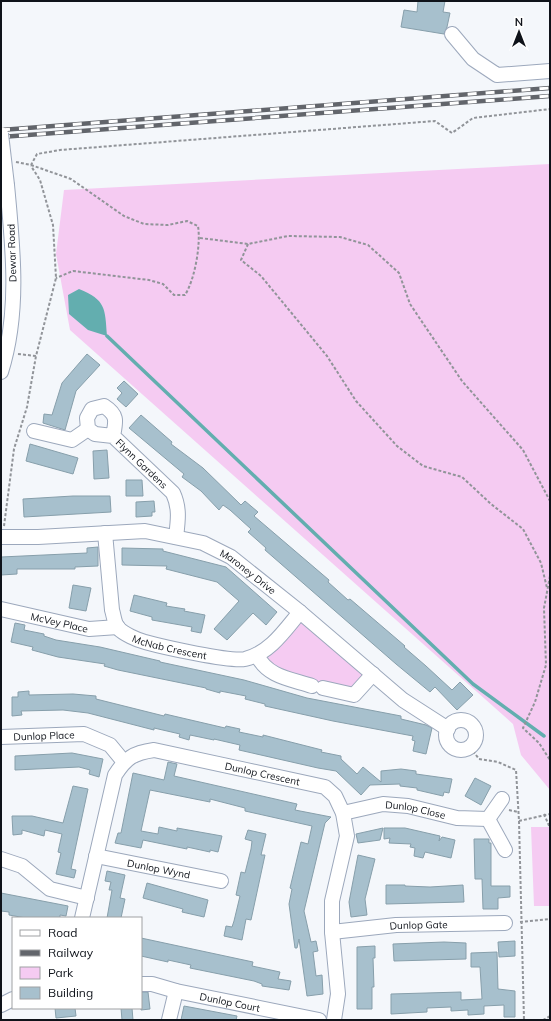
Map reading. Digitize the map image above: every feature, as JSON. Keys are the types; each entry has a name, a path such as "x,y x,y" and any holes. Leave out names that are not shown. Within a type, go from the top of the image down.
{"street":[{"path":"452,34 474,59 497,75 550,71"},
{"name":"Dewar Road","path":"1,134 14,260 12,317 7,352 1,372"},
{"name":"Flynn Gardens","path":"113,436 116,420 112,411 104,406 92,409 87,418 88,428 95,434 113,436 173,493 177,502 178,514 176,537"},
{"path":"34,431 72,440 88,428"},
{"name":"Maroney Drive","path":"2,536 38,537 145,531 203,543 231,557 300,612 403,700 448,729"},
{"path":"105,533 112,610 118,627"},
{"name":"McVey Place","path":"1,609 89,629 118,627"},
{"name":"McNab Crescent","path":"118,627 128,635 144,642 220,657 244,659 257,655 270,647 300,612"},
{"path":"257,655 265,668 273,674 318,687 354,695 373,674"},
{"path":"459,721 468,723 472,726 475,734 473,743 470,747 461,750 452,747 446,739 448,729 454,722 459,721"},
{"name":"Dunlop Place","path":"1,737 84,734 110,745 124,762"},
{"name":"Dunlop Crescent","path":"82,917 114,776 124,762 139,752 154,750 325,787 335,796 343,813 347,836 332,901 332,932 338,994 334,1020"},
{"path":"502,800 488,819 505,850"},
{"name":"Dunlop Close","path":"343,813 383,804 408,806 457,818 488,819"},
{"name":"Dunlop Wynd","path":"96,856 221,881"},
{"path":"1,859 22,866 50,889 87,898"},
{"name":"Dunlop Gate","path":"332,932 396,925 505,923"},
{"name":"Dunlop Court","path":"142,984 152,984 272,1015 318,1020"},
{"path":"169,1020 176,990"},
{"path":"1,995 12,999"},
{"path":"1,1005 12,1000"}],"path":[{"path":"31,165 37,154 60,150 435,120 452,133 473,118 550,109"},
{"path":"8,160 31,165 70,180 124,216 144,224 168,225 187,221 198,226 200,238 190,287 186,295 174,295 163,284 149,280 73,271 56,278"},
{"path":"2,536 14,449 27,407 36,356 56,278 53,225 40,180 31,165"},
{"path":"200,238 248,244 288,236 340,237 368,245 399,273 410,304 462,381 523,450 550,501"},
{"path":"248,244 241,260 261,276 327,356 356,401 397,446 423,466 462,477 491,504 523,530 541,563 547,588"},
{"path":"7,352 36,356"},
{"path":"550,576 544,608 546,665 535,702 523,728 539,743 550,760"},
{"path":"470,747 478,759 498,762 516,770 519,821 520,922 524,1020"},
{"path":"519,821 544,814 550,814"},
{"path":"544,814 550,828"},
{"path":"520,922 550,919"},
{"path":"543,1020 550,1016"}],"green space":[{"path":"550,164 550,790 521,755 513,724 70,330 56,254 64,190"},
{"path":"300,614 370,674 353,693 316,685 261,661"},
{"path":"531,827 550,827 550,906 534,906"}],"water":[{"path":"79,289 94,297 102,306 106,318 107,336 88,330 69,314 68,295"}],"building":[{"path":"418,1 445,1 443,12 450,13 444,34 401,27 404,10 417,12"},
{"path":"87,354 100,365 76,391 65,430 43,423 44,414 52,415 62,383"},
{"path":"124,381 138,394 126,407 117,399 122,393 117,388"},
{"path":"141,415 172,442 171,444 203,468 241,505 245,501 258,512 254,516 329,580 328,582 348,600 350,599 405,646 404,647 452,690 460,682 473,695 457,710 435,687 430,692 396,664 265,550 266,548 248,532 251,529 230,510 223,505 219,510 201,491 182,477 184,474 129,428"},
{"path":"30,444 78,458 73,474 26,461"},
{"path":"107,450 109,478 94,479 93,451"},
{"path":"126,480 142,480 143,496 126,496"},
{"path":"73,496 110,496 111,512 24,517 23,499"},
{"path":"154,501 155,512 152,512 152,516 136,517 136,502"},
{"path":"98,547 98,566 75,567 75,569 17,569 17,574 1,575 1,557 87,553 87,548"},
{"path":"122,548 163,549 163,551 226,567 277,612 266,625 253,613 227,640 214,629 239,601 217,582 166,569 167,566 122,565"},
{"path":"73,585 91,588 86,611 69,608"},
{"path":"134,595 167,603 166,606 185,609 184,611 205,615 201,633 191,631 192,627 152,620 152,617 130,611"},
{"path":"15,623 25,625 24,630 44,634 44,636 56,640 100,647 160,662 244,680 307,698 401,716 401,719 426,725 432,728 426,754 413,751 415,741 412,740 413,736 265,706 265,704 245,699 246,696 220,691 220,693 206,688 118,670 104,666 105,664 58,657 32,650 33,647 11,642"},
{"path":"29,691 29,695 73,694 96,696 96,699 164,716 165,714 225,728 226,726 240,729 239,732 263,737 263,735 322,750 321,752 341,756 341,759 357,774 363,767 381,782 381,771 401,769 416,771 416,774 452,779 449,793 444,792 443,796 417,790 417,788 400,786 400,784 370,785 361,795 336,771 239,750 240,745 214,739 190,735 189,740 179,737 180,734 154,728 154,730 88,713 63,710 21,711 22,715 12,716 12,697 18,697 18,692"},
{"path":"72,753 103,759 99,777 89,774 90,770 79,767 15,770 15,756"},
{"path":"168,762 177,764 174,776 297,804 295,810 331,817 325,823 304,911 311,942 316,941 318,951 313,952 316,976 322,975 323,994 307,996 299,939 297,948 295,948 289,904 292,889 290,888 301,842 308,844 312,826 245,811 245,808 210,799 210,802 150,790 141,831 158,834 159,827 177,831 177,828 222,836 218,852 210,850 210,852 187,847 187,849 143,840 141,848 115,843 118,833 121,833 133,773 164,780"},
{"path":"475,778 491,786 481,805 465,796"},
{"path":"73,786 88,789 71,869 76,870 74,878 56,874 61,853 58,852 62,834 45,830 44,836 22,830 22,834 13,835 12,816 32,816 63,823"},
{"path":"383,828 380,840 358,843 356,834"},
{"path":"384,828 405,828 440,836 439,841 442,837 455,840 451,858 425,852 423,858 414,856 415,848 410,847 411,844 389,843 390,838 384,839"},
{"path":"248,830 266,834 261,855 265,855 251,920 246,919 242,940 224,936 226,926 232,927 234,921 240,896 236,895 241,872 245,873 251,849 252,841 245,839"},
{"path":"474,839 489,839 489,843 491,843 491,886 510,886 510,897 498,898 498,909 483,909 482,879 475,879"},
{"path":"358,855 375,859 365,899 367,915 351,917 349,902"},
{"path":"107,871 125,875 120,898 125,899 121,917 107,917 112,890 109,890 111,882 105,881"},
{"path":"147,883 208,900 204,917 182,912 183,909 143,898"},
{"path":"386,885 430,887 463,885 464,902 386,904"},
{"path":"1,893 68,906 66,916 60,915 60,917 20,917 9,915 9,912 1,911"},
{"path":"142,938 253,962 252,966 280,972 278,979 291,981 289,990 262,986 262,984 254,981 190,968 191,965 168,960 168,962 142,956"},
{"path":"515,941 515,956 499,957 498,942"},
{"path":"444,942 466,943 466,959 394,961 393,944"},
{"path":"375,946 375,958 373,958 374,987 372,987 372,1009 357,1009 357,947"},
{"path":"497,952 498,989 515,991 515,1017 504,1017 504,1005 484,1006 484,1014 468,1015 468,1010 451,1011 451,1007 427,1008 427,1012 391,1014 391,994 461,992 461,1000 482,999 480,967 471,967 471,953"},
{"path":"142,992 148,992 150,1009 141,1010"},
{"path":"184,1006 237,1016 236,1020 181,1020"},
{"path":"55,1009 75,1009 76,1016 56,1018"},
{"path":"121,1009 132,1009 133,1020 122,1020"}],"waterway":[{"path":"107,336 473,684 544,736"}],"railway":[{"path":"1,130 550,88"},
{"path":"1,137 550,96"}]}
